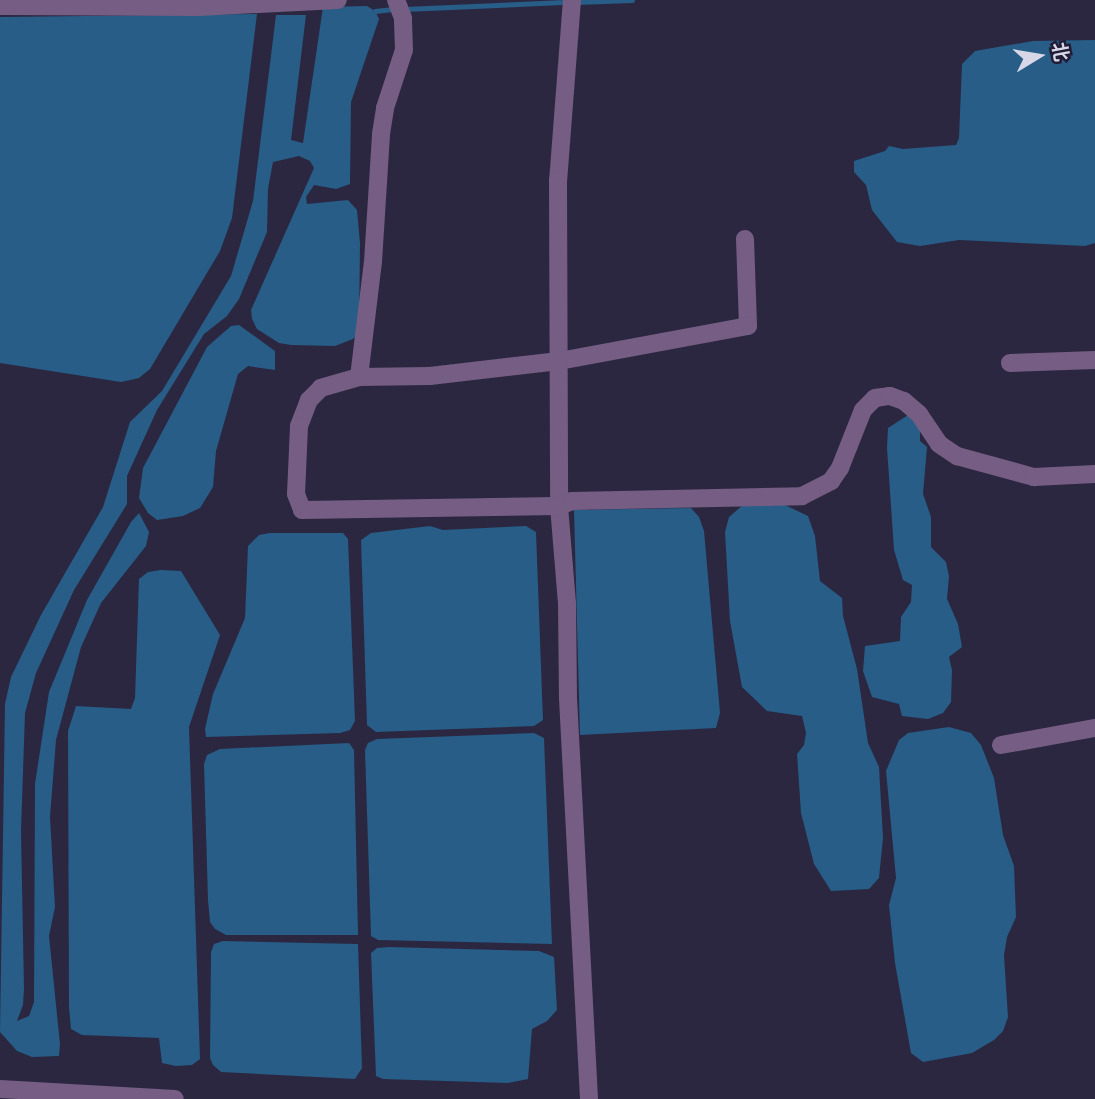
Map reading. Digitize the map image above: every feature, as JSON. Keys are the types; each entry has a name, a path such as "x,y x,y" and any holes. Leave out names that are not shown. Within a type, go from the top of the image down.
{"street":[{"path":"0,6 199,7 338,0"},
{"path":"359,377 373,262 381,134 404,50 403,18 396,0"},
{"path":"572,0 558,180 559,506 567,603 568,698 589,1099"},
{"path":"745,239 748,326 559,361 430,376 359,377 331,383 309,400 299,426 296,494 302,510 559,506 572,501 802,496 831,481 840,468 863,410 875,398 890,396 904,401 919,414 939,444 957,456 1034,477 1095,474"},
{"path":"1010,363 1095,360"},
{"path":"1001,745 1095,728"},
{"path":"0,1089 175,1099"}],"water":[{"path":"367,6 375,11 379,19 351,102 350,184 336,189 314,185 306,197 307,204 348,200 357,210 360,243 359,333 353,339 335,346 291,345 279,343 257,329 251,310 314,168 310,161 299,156 273,162 268,189 267,232 239,299 227,316 204,334 157,410 127,476 127,504 74,590 36,673 25,713 21,831 24,989 23,1005 17,1021 29,1016 34,1002 35,784 49,692 87,600 131,522 139,513 149,532 146,546 101,603 81,647 56,740 50,817 55,907 49,936 60,1044 59,1056 32,1057 17,1051 0,1032 5,704 11,677 41,615 103,507 130,422 162,391 231,276 253,201 276,15 306,15 291,140 303,143 323,7"},
{"path":"257,14 232,218 220,251 150,369 139,378 121,382 0,363 0,17"},
{"path":"1095,40 1095,243 1085,246 959,240 920,246 897,242 872,210 866,185 854,172 854,161 885,151 889,146 903,149 956,145 959,138 962,64 975,51 1033,41"},
{"path":"239,325 275,351 275,370 248,366 238,374 216,451 213,487 200,508 183,516 157,520 148,513 139,498 143,468 207,347 231,326"},
{"path":"908,415 920,429 920,441 927,447 923,494 931,517 931,547 946,562 949,576 947,599 958,624 962,647 949,657 952,670 951,702 943,713 928,719 902,716 899,704 872,697 863,671 865,646 900,641 901,617 911,602 912,585 903,580 894,550 887,448 888,428"},
{"path":"761,501 785,505 808,516 815,536 820,581 842,598 843,616 857,669 868,743 879,767 883,838 879,878 869,889 831,891 814,864 801,813 797,754 804,745 806,733 802,716 767,711 742,687 730,621 725,532 729,517 743,505"},
{"path":"691,508 699,517 704,531 720,713 716,728 580,735 574,510"},
{"path":"430,526 443,530 526,526 536,532 543,720 534,726 376,732 367,725 361,540 371,533"},
{"path":"343,533 348,539 355,721 350,730 340,733 206,737 205,729 213,694 245,618 248,546 259,535"},
{"path":"181,571 220,635 189,727 200,1059 192,1065 176,1066 162,1063 159,1038 82,1035 71,1029 69,1008 68,731 76,706 131,709 135,698 139,579 148,572"},
{"path":"949,727 971,733 981,745 994,778 1003,835 1014,866 1016,917 1007,937 1004,955 1008,1017 1003,1031 994,1040 972,1053 923,1062 911,1053 895,963 889,905 896,878 886,771 899,740 908,733"},
{"path":"534,733 544,738 552,944 378,940 371,936 365,750 368,743 377,739"},
{"path":"349,743 354,750 358,935 226,935 215,929 210,922 208,900 204,764 207,755 220,749"},
{"path":"223,941 358,944 362,1068 355,1079 221,1072 213,1065 210,1058 211,952 214,944"},
{"path":"377,948 539,951 554,957 557,1010 547,1021 532,1029 528,1079 508,1083 383,1079 376,1076 371,953"}],"waterway":[{"path":"575,2 632,0"},
{"path":"404,9 567,2"},
{"path":"375,11 395,9"}]}
